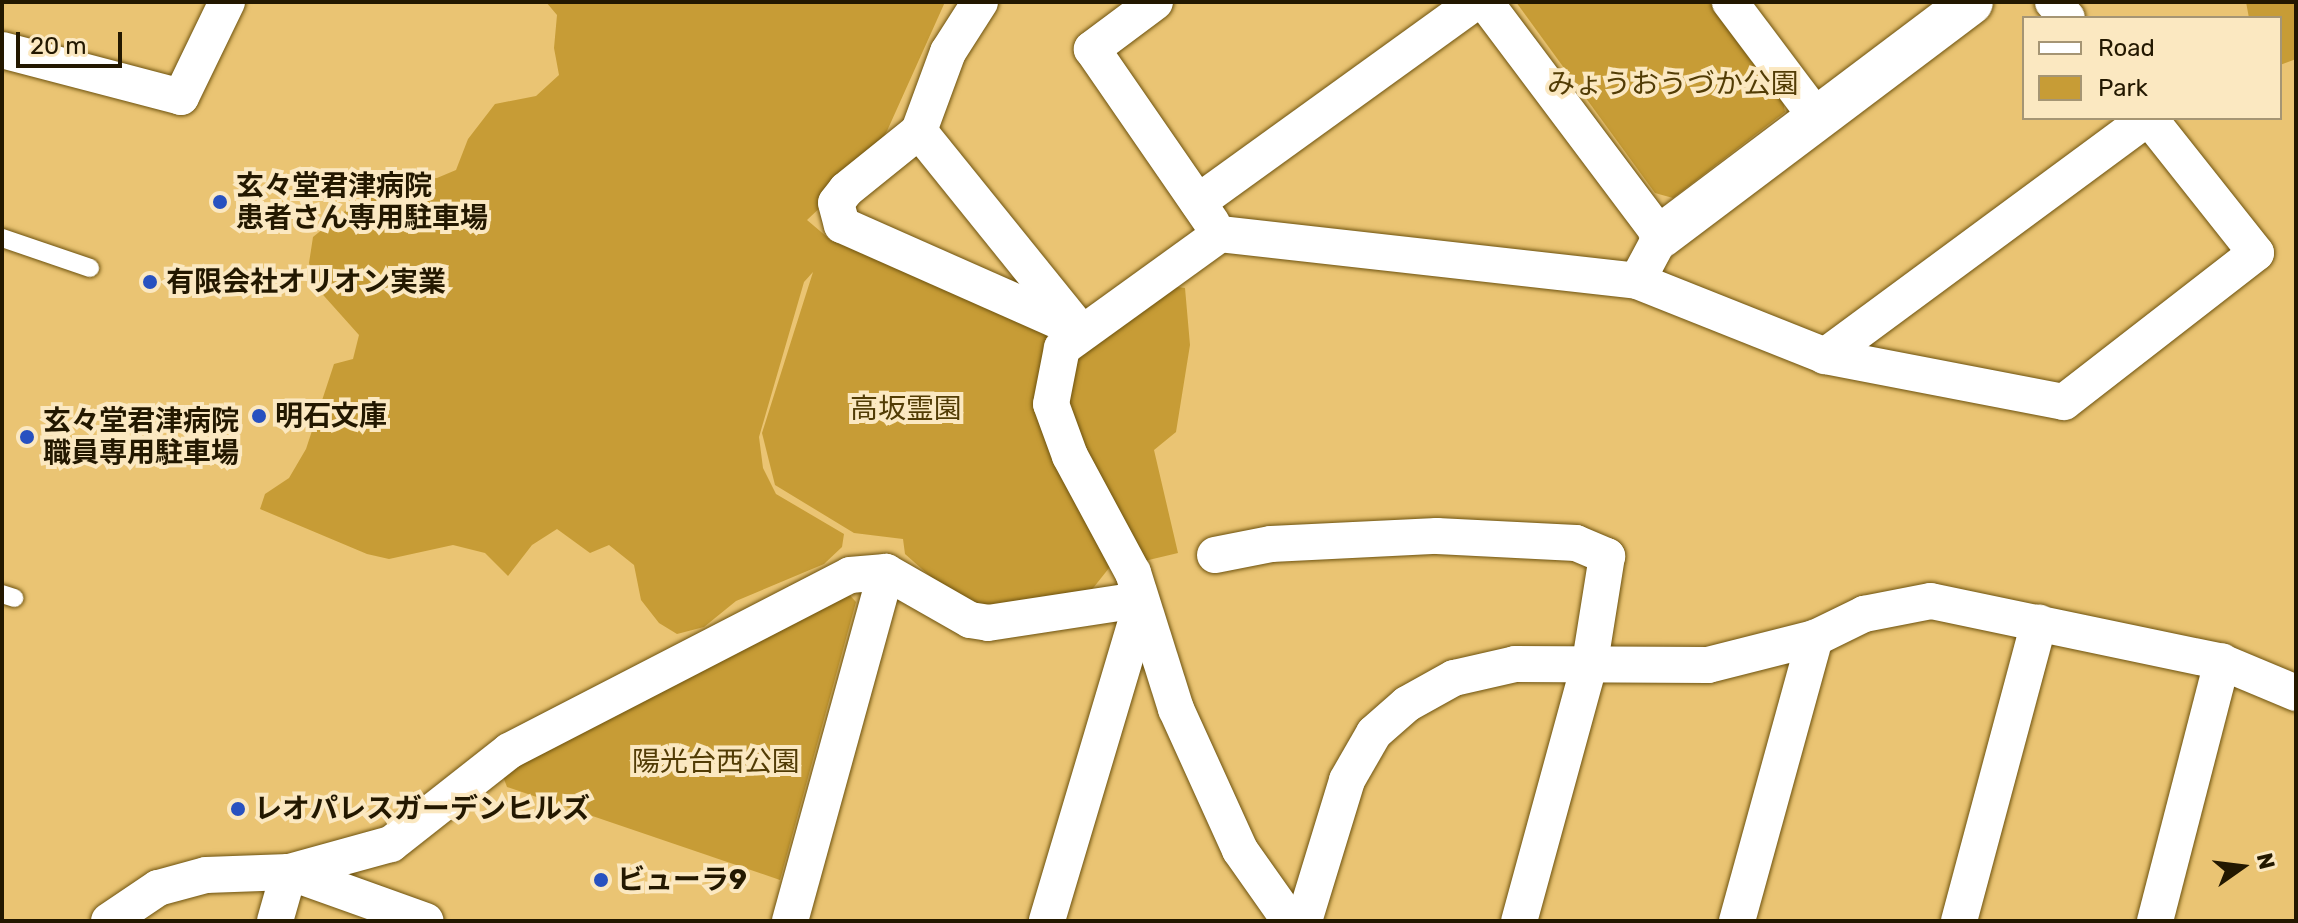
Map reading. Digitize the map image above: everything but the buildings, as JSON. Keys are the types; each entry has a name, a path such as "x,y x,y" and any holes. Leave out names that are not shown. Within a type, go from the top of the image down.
{"street":[{"path":"3,54 181,97 227,2"},
{"path":"980,2 948,52 919,131 846,190 836,203 842,225 1081,331"},
{"path":"1155,2 1092,49 1220,234"},
{"path":"1198,202 1475,2"},
{"path":"1485,2 1661,236"},
{"path":"1730,2 1817,118"},
{"path":"1637,281 1661,236 1971,2"},
{"path":"1825,356 2146,120"},
{"path":"1290,921 1240,850 1176,709 1133,573 1070,456 1051,404 1062,348 1081,331 1220,234 1637,281 1825,356 2064,402 2256,253 2151,120"},
{"path":"919,131 1081,331"},
{"path":"1215,555 1271,544 1437,536 1576,543 1607,556 1590,662 1519,921"},
{"path":"109,921 158,888 206,875 289,872 391,844 509,751 850,575 886,572 970,620 988,623 1125,602 1141,605"},
{"path":"790,921 886,572"},
{"path":"1304,921 1347,780 1374,733 1407,704 1454,678 1515,664 1708,665 1815,638 1864,614 1931,601 2222,662 2296,693"},
{"path":"1047,921 1141,605"},
{"path":"1959,921 2039,623"},
{"path":"1737,921 1815,638"},
{"path":"2155,921 2222,662"},
{"path":"275,921 289,872"},
{"path":"289,872 426,921"}],"lane":[{"path":"2,238 90,268"}],"green space":[{"name":"高坂霊園","path":"546,2 945,2 887,131 866,164 807,220 833,242 841,240 1056,334 1046,378 1113,563 1090,592 975,607 957,600 905,554 903,539 854,533 775,485 762,433 813,272 804,282 759,437 763,468 776,494 844,534 842,547 824,564 736,601 704,627 677,634 659,623 641,600 634,565 609,545 590,553 557,529 532,545 508,576 485,553 453,545 389,559 367,554 260,509 265,494 289,478 306,449 334,364 353,359 359,335 316,287 309,263 313,237 361,198 415,178 437,178 456,170 468,139 495,104 536,96 559,75 554,48 557,15"},
{"name":"みょうおうづか公園","path":"1516,2 1709,2 1783,101 1785,112 1673,198 1655,193"},
{"path":"2246,2 2296,2 2296,59 2282,64 2282,16 2249,16"},
{"path":"1177,287 1185,288 1190,345 1176,432 1154,450 1178,553 1136,563 1091,489 1059,382 1071,357"},
{"name":"陽光台西公園","path":"846,591 856,602 780,880 507,787 501,771"}],"place":[{"name":"玄々堂君津病院 患者さん専用駐車場","path":"220,202"},
{"name":"有限会社オリオン実業","path":"150,282"},
{"name":"明石文庫","path":"259,416"},
{"name":"玄々堂君津病院 職員専用駐車場","path":"27,437"},
{"name":"レオパレスガーデンヒルズ","path":"238,809"},
{"name":"ビューラ9","path":"601,880"}]}
